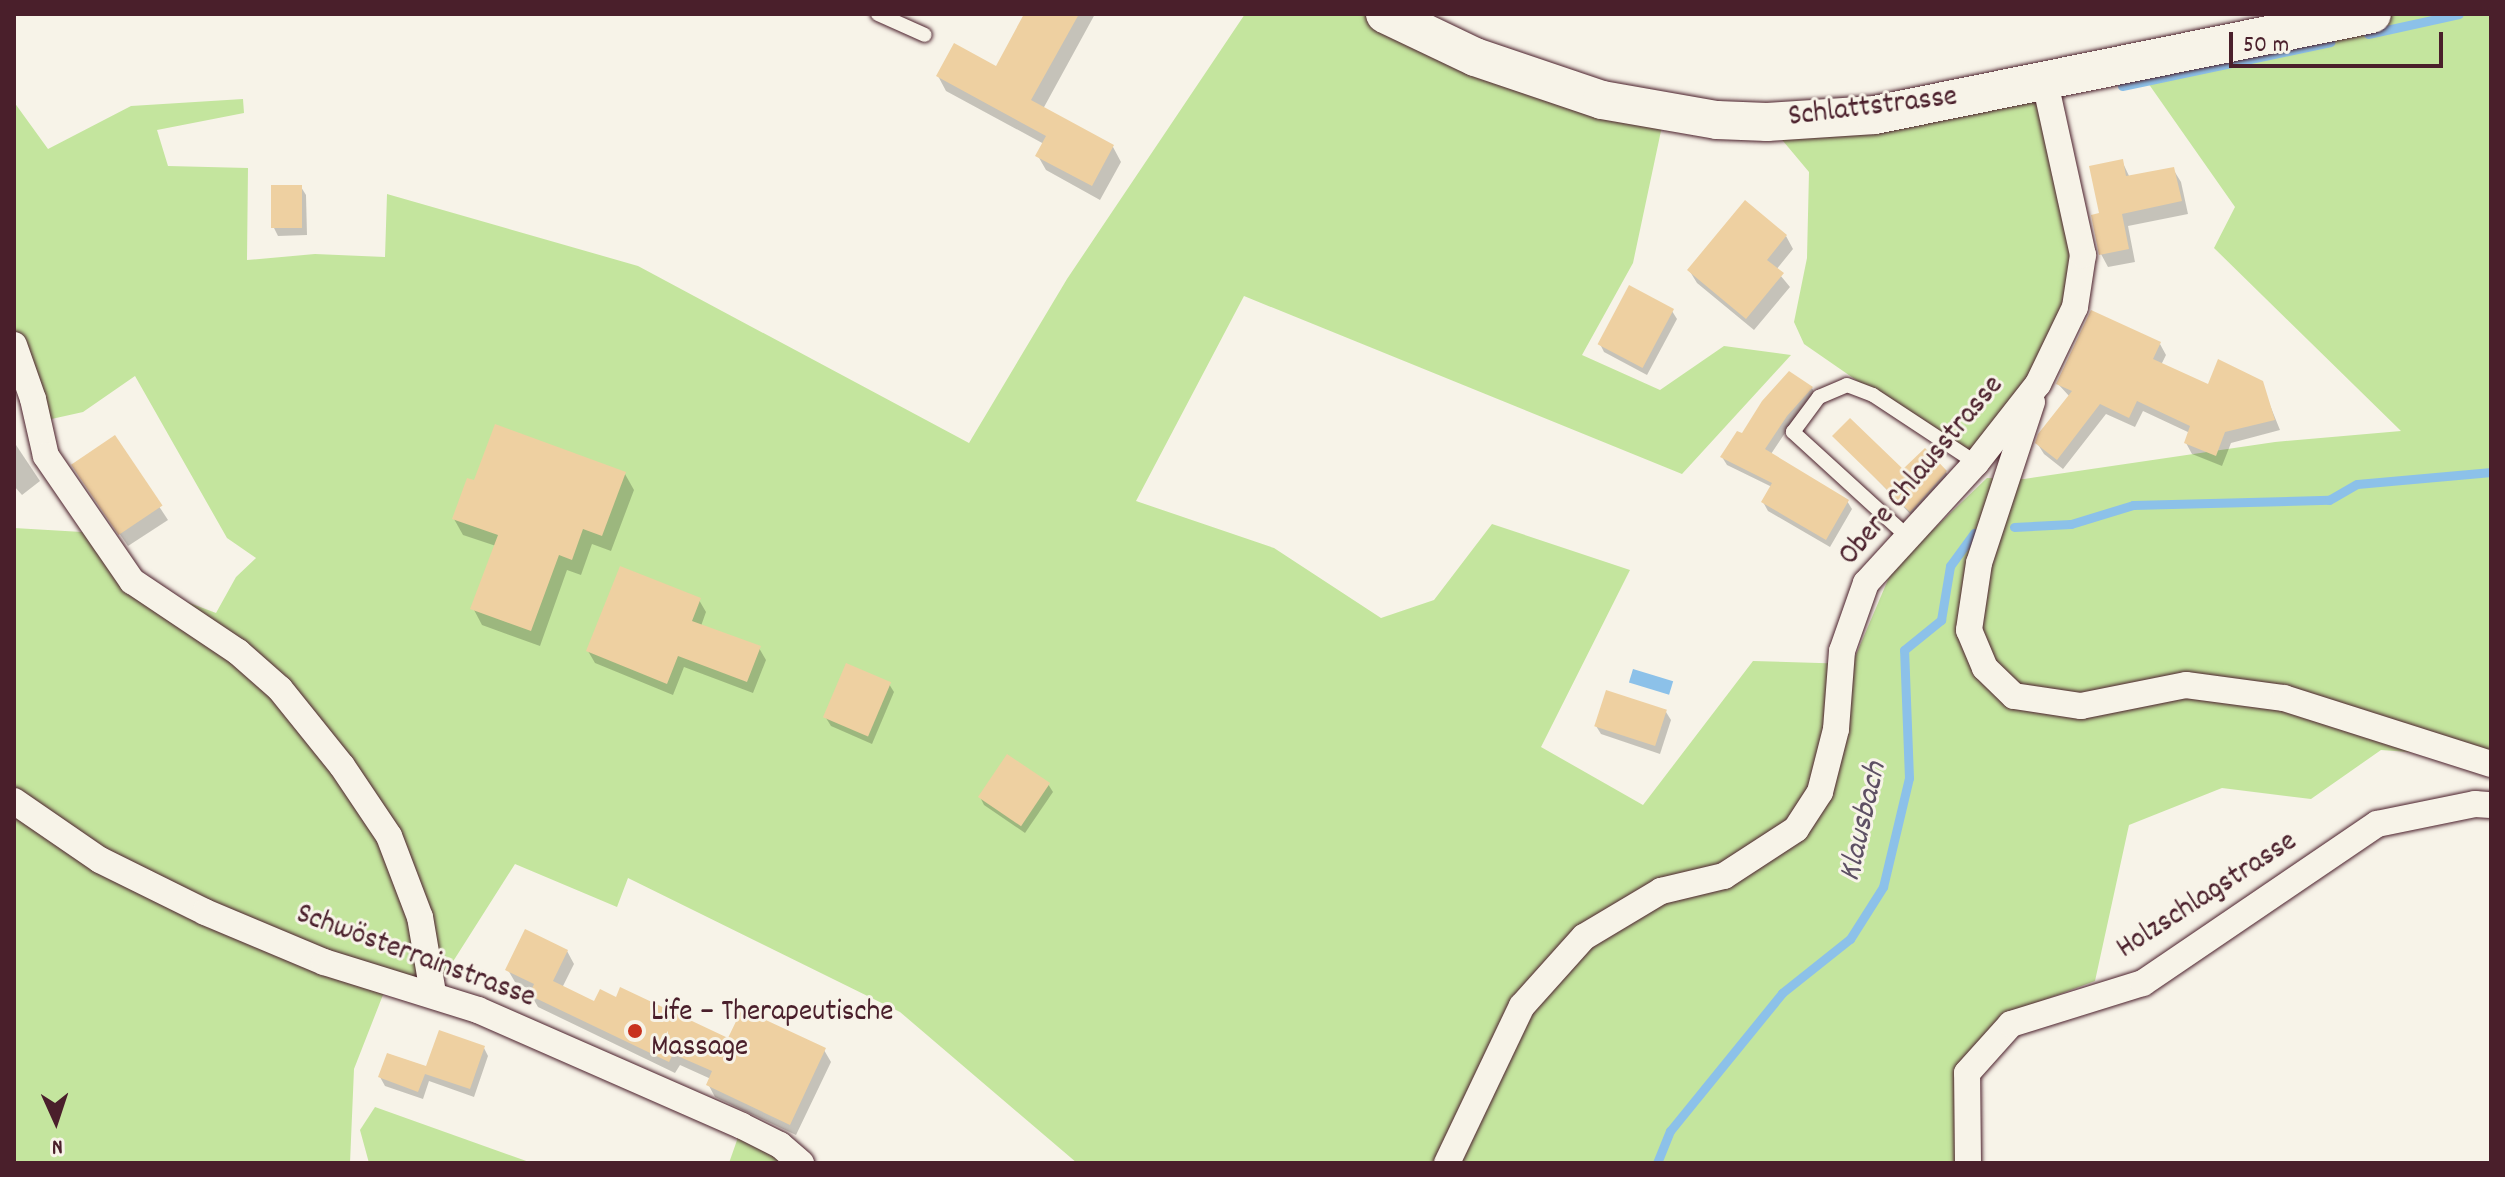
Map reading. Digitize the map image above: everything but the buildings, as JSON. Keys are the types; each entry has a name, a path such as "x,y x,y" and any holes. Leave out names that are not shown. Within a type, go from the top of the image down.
{"street":[{"name":"Schlattstrasse","path":"1385,14 1475,57 1602,100 1717,120 1820,120 1875,115 2372,14"},
{"name":"Obere Chlausstrasse","path":"1447,1163 1522,1006 1584,937 1661,891 1724,876 1796,829 1820,792 1836,729 1842,651 1866,583 1976,463 2038,384 2075,307 2083,255 2045,82"},
{"path":"14,345 33,399 46,456 132,581 238,652 280,689 342,766 389,836 420,917 433,993"},
{"path":"2038,384 1979,563 1969,630 1985,668 2014,696 2081,706 2186,685 2284,698 2491,764"},
{"name":"Schwösterrainstrasse","path":"14,801 100,860 205,912 324,962 433,993 742,1126 780,1145 801,1163"},
{"name":"Holzschlagstrasse","path":"1968,1163 1967,1073 2011,1024 2143,983 2377,824 2475,804 2491,805"}],"lane":[{"path":"878,14 925,35"},
{"path":"1908,537 1793,432 1819,397 1847,385 1873,395 1976,463"}],"green space":[{"path":"1245,14 1385,14 1665,112 1633,263 1582,355 1660,390 1724,346 1791,355 1682,474 1244,296 1136,501 1274,548 1381,618 1434,600 1492,524 1630,570 1541,747 1643,805 1753,661 1852,664 1893,568 1987,478 2024,479 2275,442 2401,431 2214,248 2235,207 2134,63 2372,14 2491,14 2491,758 2381,750 2311,799 2222,788 2129,825 2095,981 2012,1012 1959,1070 1957,1163 1077,1163 900,1012 628,878 617,907 515,864 433,993 388,982 354,1069 350,1163 14,1163 14,821 20,806 14,801 14,528 99,533 132,581 216,613 236,577 256,558 227,538 135,376 83,412 38,422 14,345 14,102 48,149 131,106 243,99 244,113 157,130 168,166 248,168 247,260 315,254 385,257 387,194 638,266 969,443 1067,279"},
{"path":"2045,82 2083,255 2075,307 1976,463 1804,344 1794,322 1807,258 1809,172 1767,122"},
{"path":"375,1107 532,1163 369,1163 360,1130"},
{"path":"742,1126 801,1163 729,1163"}],"water":[{"path":"1633,669 1673,681 1669,695 1629,682"}],"waterway":[{"path":"2368,34 2459,14"},
{"path":"2122,86 2330,42"},
{"name":"Klausbach","path":"2014,527 2071,524 2133,505 2329,500 2357,484 2491,472"},
{"name":"Klausbach","path":"1657,1163 1670,1131 1782,993 1850,939 1883,887 1909,778 1904,650 1941,620 1950,566 1974,533"}],"place":[{"name":"Life – Therapeutische Massage","path":"635,1031"}]}
